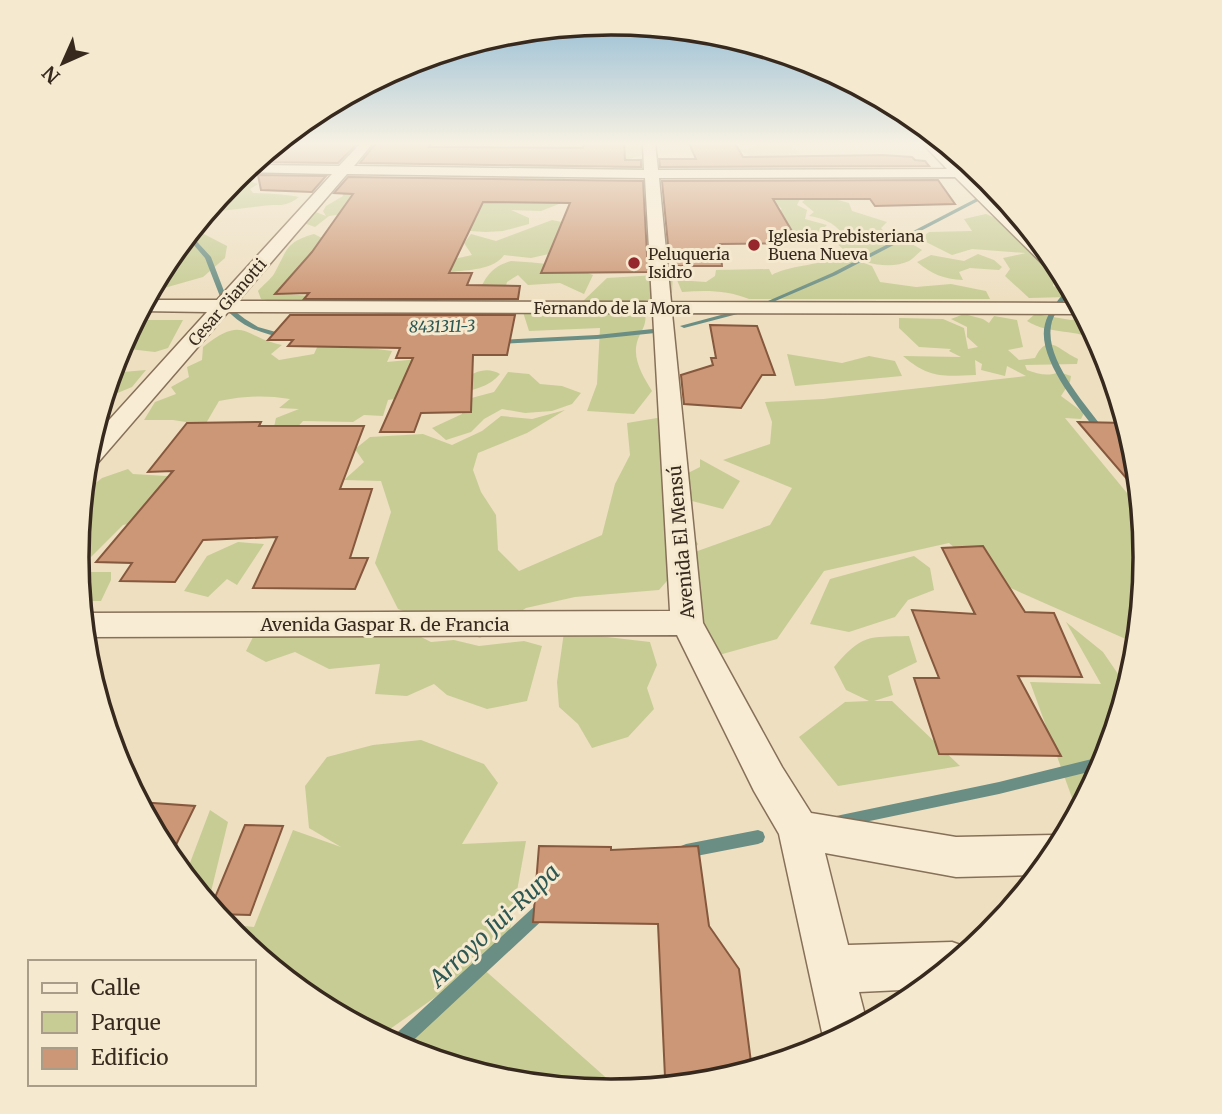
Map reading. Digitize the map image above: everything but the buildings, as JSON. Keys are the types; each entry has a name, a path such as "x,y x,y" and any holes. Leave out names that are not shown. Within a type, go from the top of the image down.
{"street":[{"name":"Cesar Gianotti","path":"102,443 320,195"},
{"name":"Avenida El Mensú","path":"653,195 687,623 768,779 799,830 843,1025"},
{"path":"982,195 1016,228"},
{"name":"Fernando de la Mora","path":"154,306 1070,309"},
{"name":"Avenida Gaspar R. de Francia","path":"93,625 687,623"},
{"path":"799,830 956,857 1039,855"},
{"path":"831,969 935,966"}],"green space":[{"path":"236,195 299,197 285,204 222,210"},
{"path":"526,195 506,200 564,202 541,211 511,210 529,218 529,224 503,231 454,230 343,214 329,216 315,227 298,221 313,211 326,216 323,211 326,206 343,196"},
{"path":"801,197 797,205 807,210 805,219 827,225 812,235 805,236 793,231 775,213 782,209 774,202 776,198"},
{"path":"808,197 828,197 849,203 852,211 887,222 881,228 885,232 922,250 909,261 895,265 879,265 855,258 832,241 842,233 839,229 827,221 809,216 814,212 802,202"},
{"path":"986,214 1002,221 1046,269 1054,281 1053,286 1058,288 1064,297 1029,298 1005,276 1010,269 1003,258 1026,253 972,249 952,255 920,239 929,232 972,231 964,219"},
{"path":"552,220 572,224 571,249 531,258 504,255 494,264 451,272 454,259 472,255 464,243 471,234 496,241"},
{"path":"202,233 227,246 225,258 203,277 164,288"},
{"path":"314,234 330,242 282,294 313,296 293,304 261,299 258,291 274,274 288,248 297,240"},
{"path":"978,254 994,260 1002,267 999,270 970,268 959,272 963,280 938,275 917,262 931,255 964,261"},
{"path":"848,257 872,266 880,282 916,287 951,284 986,291 990,299 749,299 716,291 682,292 677,280 706,282 715,276 716,270 769,269 772,275 796,267"},
{"path":"511,261 563,266 593,275 584,294 560,283 528,285 518,275 507,282 503,296 477,297 490,274 498,266"},
{"path":"673,274 672,293 634,304 582,302 607,278"},
{"path":"522,309 629,309 645,313 645,324 638,339 636,353 639,366 652,391 634,414 587,411 597,384 600,328 529,331"},
{"path":"416,310 435,314 432,323 363,347 392,351 387,362 429,358 462,379 486,370 500,374 491,382 465,392 388,400 383,416 364,415 353,422 303,421 294,431 274,427 276,418 299,409 279,408 290,399 272,397 219,401 205,425 173,420 144,420 155,402 176,394 171,387 189,377 187,367 202,360 203,347 227,332 243,331 282,345 271,354 279,360 314,354 325,330 360,322 364,315"},
{"path":"964,314 989,323 994,316 1017,320 1023,347 1008,350 1019,360 1035,358 1040,350 1049,344 1078,359 1077,364 1025,365 1027,370 1039,374 1059,372 1071,376 1061,396 1084,413 1081,419 1065,418 1130,496 1133,557 1126,639 988,578 949,543 824,571 777,639 708,658 687,558 659,590 575,597 526,608 480,638 398,609 375,563 391,512 381,481 344,480 364,462 355,449 370,437 423,434 452,445 482,431 501,416 532,419 565,410 527,433 478,453 473,470 481,492 496,515 498,550 519,571 602,535 615,484 630,455 627,423 657,418 682,426 662,493 698,544 692,553 770,525 792,488 723,460 770,444 772,422 765,402 823,399 1026,376 1007,366 1005,376 981,370 982,364 975,360 976,375 937,374 921,369 903,356 961,357 949,351 951,349 919,347 899,328 899,318 943,319 964,328 968,349 978,347 967,337 967,327 951,319"},
{"path":"1035,314 1075,319 1083,335 1045,329 1027,321"},
{"path":"183,320 168,348 155,352 132,349 145,322"},
{"path":"787,354 842,363 869,356 895,361 902,376 795,386"},
{"path":"146,370 132,387 116,394 117,389 123,372"},
{"path":"508,372 529,374 540,384 562,386 581,393 572,404 552,411 525,413 502,409 484,419 471,432 446,440 432,428 462,414 460,401 494,392"},
{"path":"700,459 740,481 723,509 688,500 680,477 700,467"},
{"path":"128,469 133,474 183,477 158,518 123,525 90,558 89,568 93,489 94,484 102,478"},
{"path":"238,542 264,544 237,585 227,579 208,597 184,591 207,556"},
{"path":"914,556 930,568 934,590 908,600 895,617 849,632 810,624 830,579"},
{"path":"89,572 111,572 111,580 101,601 91,601"},
{"path":"1066,622 1103,652 1119,675 1105,725 1073,800 1030,682 1101,684"},
{"path":"289,627 409,631 431,642 454,640 479,646 524,641 542,646 527,701 487,709 447,695 434,684 407,696 375,694 380,664 329,669 295,652 266,662 246,651 253,637"},
{"path":"564,632 650,642 657,665 647,688 654,709 628,737 592,748 578,724 559,707 557,682"},
{"path":"909,636 917,662 888,676 893,695 874,701 892,701 960,766 838,786 799,737 845,702 869,701 846,690 834,667 852,648 875,638"},
{"path":"421,740 484,764 498,783 462,844 526,841 508,941 480,966 607,1079 543,1075 509,1069 443,1051 404,1036 474,970 390,1029 321,991 293,971 242,926 254,927 293,830 341,847 309,828 305,786 327,757 373,745"},
{"path":"210,810 228,822 211,892 189,864"}],"waterway":[{"name":"8431311-3","path":"771,301 834,274 981,198"},
{"name":"8431311-3","path":"195,242 208,257 224,299"},
{"name":"Arroyo Jui-Rupa","path":"1064,297 1049,321 1048,344 1067,385 1102,432"},
{"name":"8431311-3","path":"230,310 242,321 256,328 286,336"},
{"name":"8431311-3","path":"684,326 747,310"},
{"name":"8431311-3","path":"498,342 597,337 662,330"},
{"name":"Arroyo Jui-Rupa","path":"836,822 999,788 1089,766"},
{"name":"Arroyo Jui-Rupa","path":"686,851 758,837"},
{"name":"Arroyo Jui-Rupa","path":"405,1036 543,909"}],"place":[{"name":"Iglesia Prebisteriana Buena Nueva","path":"754,245"},
{"name":"Peluqueria Isidro","path":"634,263"}]}
